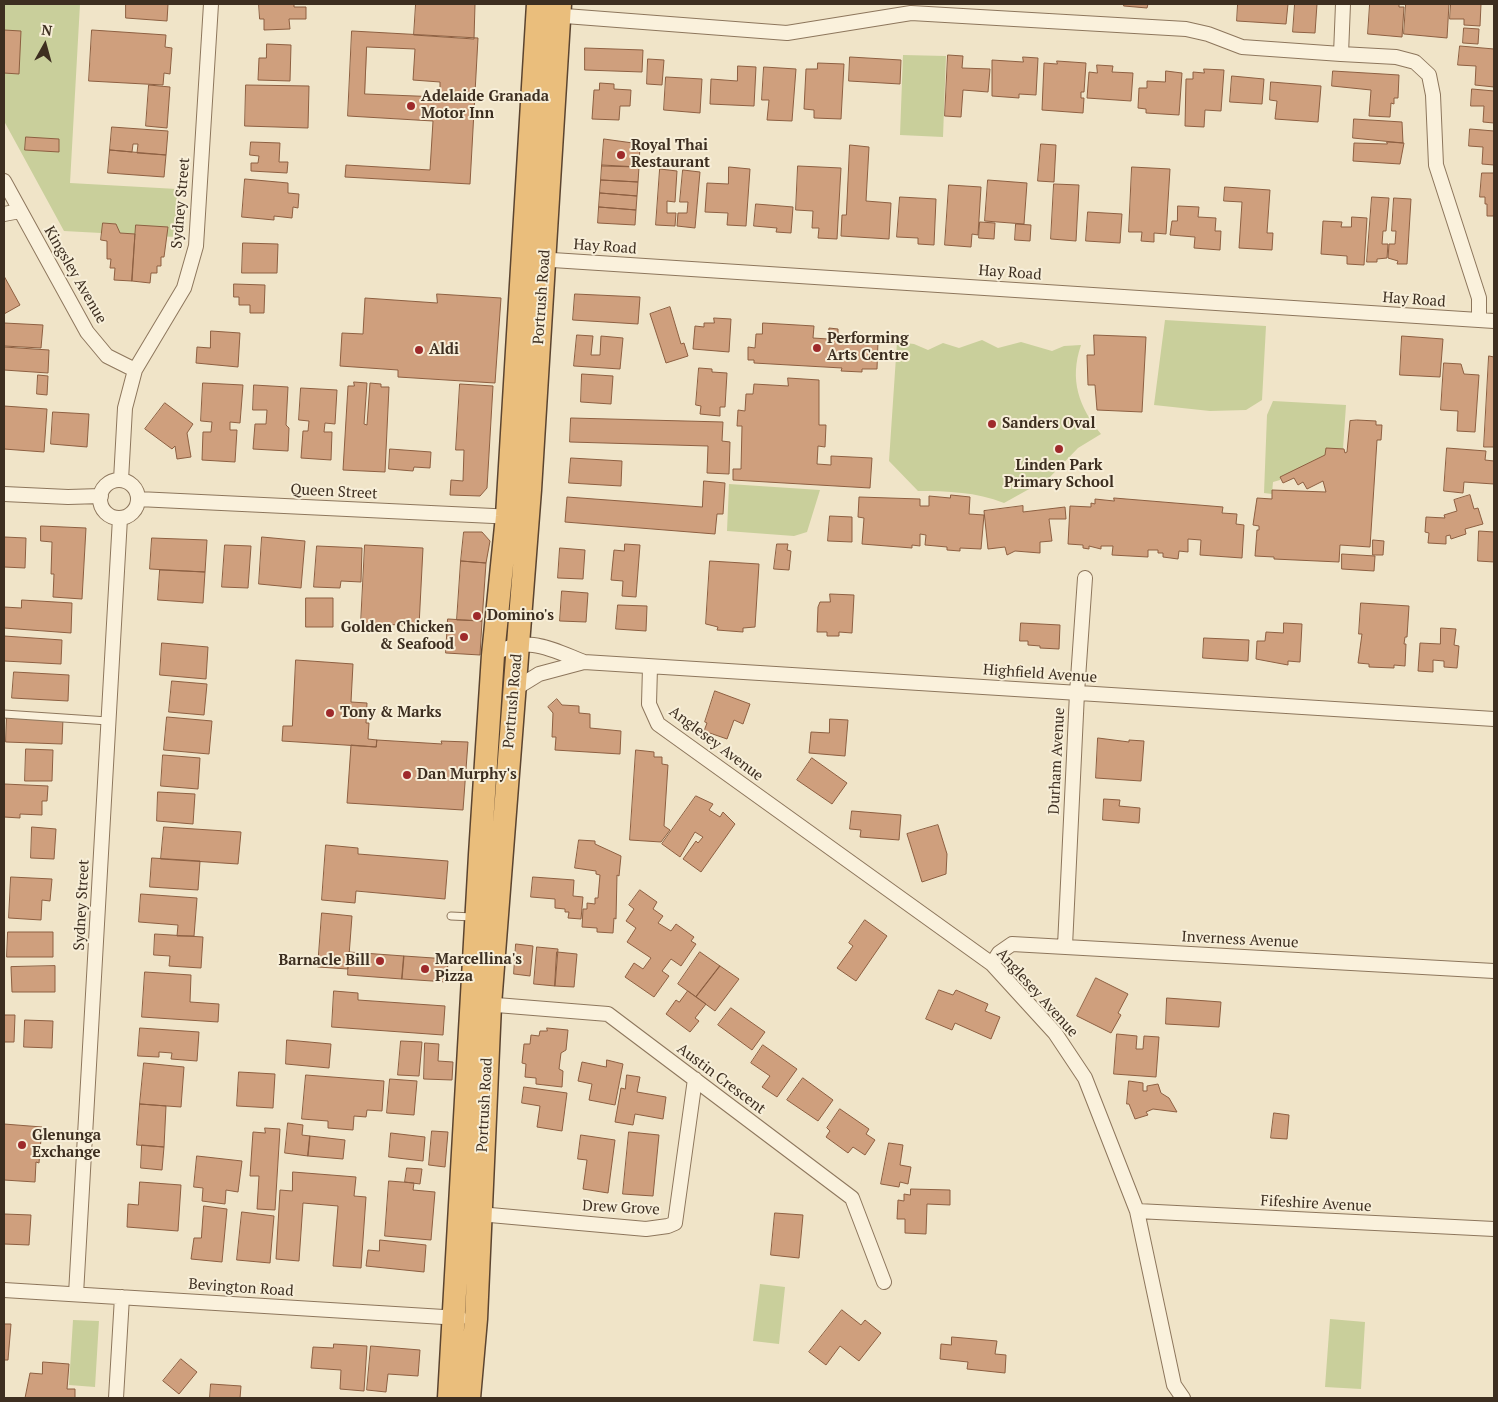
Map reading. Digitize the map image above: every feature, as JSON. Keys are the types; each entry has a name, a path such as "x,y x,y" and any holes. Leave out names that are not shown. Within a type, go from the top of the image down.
{"highway":[{"name":"Portrush Road","path":"469,1398 465,1318 481,1004 484,911 485,723 496,691 518,644 517,517 523,258 549,9"},
{"name":"Portrush Road","path":"450,1398 465,1318 479,1214 481,1004 503,831 493,655 517,517 545,259 549,9"}],"street":[{"name":"Sydney Street","path":"121,480 125,408 135,370 184,288 196,246 211,4"},
{"path":"1341,54 1343,4"},
{"path":"549,9 786,33 911,13 1186,29 1208,34 1242,47 1396,57 1415,62 1429,75 1433,95 1436,165 1479,298 1480,320"},
{"name":"Kingsley Avenue","path":"4,181 87,332 107,356 135,370"},
{"path":"4,214 20,211"},
{"name":"Hay Road","path":"523,258 1494,321"},
{"path":"121,480 133,486 138,499 136,509 131,514 120,518 114,517 104,509 101,496 108,484 121,480"},
{"path":"4,494 68,497 101,496"},
{"name":"Queen Street","path":"138,499 517,517"},
{"name":"Sydney Street","path":"76,1294 120,518"},
{"name":"Durham Avenue","path":"1065,946 1077,693 1085,578"},
{"name":"Highfield Avenue","path":"493,655 518,644 545,645 584,662 1494,718"},
{"name":"Highfield Avenue","path":"496,691 539,674 584,662"},
{"name":"Anglesey Avenue","path":"650,667 649,704 658,724 992,964 1055,1033 1085,1078 1137,1211 1174,1385 1183,1398"},
{"name":"Inverness Avenue","path":"992,964 999,953 1012,944 1494,971"},
{"name":"Austin Crescent","path":"481,1004 608,1014 852,1198 884,1282"},
{"name":"Drew Grove","path":"479,1214 646,1229 668,1226 675,1223 695,1079"},
{"name":"Fifeshire Avenue","path":"1137,1211 1494,1229"},
{"name":"Bevington Road","path":"4,1290 465,1318"},
{"path":"116,1398 122,1297"}],"lane":[{"path":"4,714 108,720"},
{"path":"451,916 484,911 503,831"}],"green space":[{"path":"4,4 80,4 70,183 177,189 175,237 64,231 4,121"},
{"path":"903,55 946,56 943,137 900,135"},
{"path":"1165,320 1266,326 1262,400 1246,410 1210,411 1154,405"},
{"name":"Sanders Oval","path":"982,340 998,348 1021,342 1052,351 1064,346 1081,345 1076,370 1078,392 1087,414 1101,434 1078,448 1049,478 1004,503 983,496 962,493 918,491 889,461 897,342 914,344 928,350 943,343 959,348"},
{"path":"1273,401 1346,405 1343,449 1273,482 1272,494 1264,493 1267,415"},
{"path":"729,484 820,490 807,532 794,536 727,531"},
{"path":"760,1284 785,1287 779,1344 753,1341"},
{"path":"1330,1319 1365,1322 1361,1389 1325,1387"},
{"path":"73,1320 99,1321 95,1387 69,1385"}],"building":[{"path":"126,4 168,4 167,21 126,18"},
{"path":"259,4 294,4 294,7 306,7 306,19 289,19 290,29 264,30 264,19 260,19"},
{"path":"416,4 475,4 474,39 414,35"},
{"path":"1124,4 1148,4 1147,8 1124,6"},
{"path":"1238,4 1288,4 1286,24 1237,21"},
{"path":"1295,4 1317,4 1315,33 1293,32"},
{"path":"1370,4 1399,4 1399,7 1404,7 1402,37 1368,34"},
{"path":"1406,4 1449,4 1447,38 1404,34"},
{"path":"1451,4 1481,4 1480,26 1464,25 1464,19 1450,19"},
{"path":"1464,28 1479,29 1478,44 1463,43"},
{"path":"4,30 21,31 19,74 4,73"},
{"path":"92,30 166,35 165,47 172,48 170,74 164,73 163,85 89,81"},
{"name":"Adelaide Granada Motor Inn","path":"352,31 478,38 470,184 345,177 346,165 430,170 433,121 348,116","holes":["367,47 415,49 413,80 440,82 440,97 365,94"]},
{"path":"267,44 291,45 290,81 258,80 259,58 266,58"},
{"path":"1460,46 1494,49 1494,87 1475,85 1476,66 1458,65"},
{"path":"585,48 643,50 642,72 585,70"},
{"path":"948,55 963,56 962,68 990,69 988,92 963,90 961,117 945,116"},
{"path":"850,57 901,60 900,84 849,81"},
{"path":"1023,57 1038,58 1036,95 1019,94 1019,98 992,96 992,60 1023,62"},
{"path":"648,59 664,60 662,85 647,84"},
{"path":"1057,61 1086,63 1084,92 1081,92 1081,98 1084,98 1083,113 1042,110 1044,63 1057,64"},
{"path":"818,63 844,64 841,119 814,118 814,110 804,109 806,69 817,69"},
{"path":"1097,65 1113,66 1112,72 1133,73 1131,101 1087,98 1089,72 1097,73"},
{"path":"738,66 756,67 754,106 710,104 711,79 737,81"},
{"path":"764,67 796,69 792,121 767,120 769,100 762,100"},
{"path":"1204,69 1224,70 1221,111 1205,110 1204,127 1185,126 1186,79 1193,79 1193,72 1204,73"},
{"path":"1166,71 1182,73 1179,115 1146,113 1146,109 1138,108 1139,88 1147,88 1147,81 1165,82"},
{"path":"1333,71 1399,75 1398,98 1394,98 1394,104 1391,103 1390,117 1369,116 1371,90 1332,86"},
{"path":"1232,76 1264,79 1262,104 1230,102"},
{"path":"666,77 702,79 700,113 664,110"},
{"path":"1271,82 1321,86 1318,122 1275,119 1277,101 1270,100"},
{"path":"600,83 614,84 614,89 631,90 630,106 620,106 619,120 592,119 594,90 599,90"},
{"path":"149,85 170,87 167,128 146,126"},
{"path":"246,85 309,86 308,128 245,126"},
{"path":"1472,89 1494,91 1494,123 1483,122 1484,106 1471,106"},
{"path":"1354,119 1402,122 1403,143 1353,138"},
{"path":"112,127 168,131 166,155 137,153 138,144 133,144 132,152 110,150"},
{"path":"1470,129 1494,131 1494,165 1482,164 1483,147 1469,146"},
{"path":"26,137 59,139 59,152 25,150"},
{"name":"Royal Thai Restaurant","path":"604,139 640,144 639,167 602,166"},
{"path":"251,142 280,143 279,162 288,162 287,173 251,171 251,163 258,163 259,156 250,155"},
{"path":"1387,142 1404,143 1400,164 1353,161 1354,143 1387,144"},
{"path":"1041,144 1056,145 1054,182 1038,181"},
{"path":"850,145 869,147 866,201 891,203 889,239 841,236 842,215 846,215"},
{"path":"110,150 166,155 164,177 108,173"},
{"path":"602,165 639,167 638,182 601,180"},
{"path":"798,166 841,168 837,239 818,238 819,228 812,228 813,211 796,210"},
{"path":"729,167 750,169 746,226 727,225 728,213 705,212 707,183 728,184"},
{"path":"1132,167 1170,169 1166,234 1154,233 1154,242 1141,241 1142,232 1129,232"},
{"path":"660,169 677,171 675,202 667,201 667,213 676,213 675,226 656,225"},
{"path":"683,170 700,172 695,228 677,226 678,213 687,213 688,202 680,202"},
{"path":"1482,173 1494,173 1494,216 1487,216 1485,197 1480,197"},
{"path":"245,179 288,183 288,193 299,194 298,208 293,207 292,218 274,216 274,220 242,217"},
{"path":"601,180 638,182 637,196 600,193"},
{"path":"988,180 1027,183 1024,224 985,221"},
{"path":"1054,184 1079,185 1076,241 1051,239"},
{"path":"949,185 981,187 978,235 972,234 971,247 945,245"},
{"path":"1225,187 1270,190 1267,233 1273,233 1272,250 1239,248 1242,202 1224,201"},
{"path":"600,193 637,196 636,210 599,207"},
{"path":"900,197 936,199 934,245 918,244 918,238 897,237"},
{"path":"1372,197 1389,198 1386,231 1383,231 1382,244 1388,244 1387,258 1377,259 1377,262 1367,262"},
{"path":"1394,198 1411,199 1407,264 1397,264 1398,261 1388,258 1389,244 1395,244 1396,231 1392,231"},
{"path":"756,204 793,207 791,233 776,232 777,228 754,226"},
{"path":"1178,206 1199,207 1198,217 1216,218 1215,231 1221,231 1220,250 1194,248 1195,237 1170,235 1172,221 1177,221"},
{"path":"599,207 636,210 635,225 598,223"},
{"path":"1088,212 1122,214 1120,243 1086,241"},
{"path":"1352,217 1367,218 1364,265 1347,264 1347,256 1321,254 1323,221 1342,222 1341,227 1351,227"},
{"path":"980,222 995,223 994,239 979,238"},
{"path":"103,223 116,224 120,233 135,234 132,281 114,280 115,268 110,268 111,259 107,259 107,241 101,240"},
{"path":"1016,224 1031,225 1030,241 1015,240"},
{"path":"136,225 168,227 164,257 161,257 161,266 157,266 157,273 151,273 150,283 132,281"},
{"path":"243,243 278,244 277,273 242,273"},
{"path":"4,276 20,305 4,314"},
{"path":"234,284 265,285 264,313 250,313 250,305 239,305 239,297 234,297"},
{"name":"Aldi","path":"437,294 501,298 495,383 398,377 398,370 340,366 342,333 363,334 365,298 437,303"},
{"path":"575,294 640,297 638,324 573,320"},
{"path":"670,307 681,344 684,343 688,356 666,363 650,314"},
{"path":"714,318 731,319 729,352 693,349 695,326 704,327 704,323 714,323"},
{"path":"4,323 43,325 41,348 4,346"},
{"name":"Performing Arts Centre","path":"763,323 814,326 813,338 828,339 829,328 838,329 838,339 878,341 877,369 862,369 862,372 841,371 842,368 754,363 754,360 748,360 748,347 755,348 756,334 762,334"},
{"path":"211,331 240,333 238,367 196,363 197,347 210,348"},
{"path":"577,335 593,336 591,355 600,355 601,336 623,338 620,369 574,366"},
{"path":"1094,335 1146,337 1142,412 1097,410 1095,385 1088,385 1087,355 1094,355"},
{"path":"1402,336 1443,339 1440,377 1400,375"},
{"path":"4,347 49,350 48,373 4,370"},
{"path":"1489,356 1494,357 1494,447 1484,447"},
{"path":"1444,363 1461,364 1464,374 1479,375 1475,432 1457,431 1458,411 1441,410"},
{"path":"699,368 712,369 712,372 727,373 725,407 720,407 720,416 700,414 701,406 696,405"},
{"path":"582,374 613,376 611,404 581,402"},
{"path":"38,375 48,376 47,395 37,394"},
{"path":"788,378 819,380 819,425 826,425 825,447 818,446 817,464 831,465 831,456 872,458 870,488 733,480 733,469 741,469 742,426 737,426 738,410 745,411 746,394 753,394 754,384 788,386"},
{"path":"354,382 367,383 364,424 367,425 370,383 381,384 381,387 389,387 385,472 343,470 348,386 354,386"},
{"path":"203,383 243,385 240,423 230,422 230,430 237,430 235,462 202,460 203,432 211,432 212,422 201,421"},
{"path":"460,384 493,386 487,488 480,496 450,495 451,480 463,481 464,450 456,450"},
{"path":"254,385 288,387 286,425 289,428 288,451 253,449 255,424 266,424 267,410 253,410"},
{"path":"301,388 337,390 335,424 325,423 324,432 332,432 331,460 301,458 303,431 308,431 309,421 299,420"},
{"path":"165,403 193,424 187,433 191,457 177,459 175,446 172,449 145,429"},
{"path":"4,406 47,409 44,452 4,449"},
{"path":"53,412 89,414 87,447 51,444"},
{"path":"571,418 723,422 722,441 730,442 729,474 707,473 708,446 570,442"},
{"path":"1350,421 1376,421 1376,425 1382,425 1381,440 1377,440 1370,547 1340,545 1339,562 1274,559 1274,557 1255,556 1257,530 1259,530 1259,526 1253,525 1257,498 1272,499 1272,490 1326,492 1323,481 1307,489 1303,482 1298,485 1294,478 1283,483 1280,477 1325,455 1326,448 1344,449 1345,453 1347,452"},
{"path":"1447,448 1486,451 1485,460 1494,461 1494,484 1464,482 1463,493 1444,491"},
{"path":"390,449 431,452 430,468 414,467 413,471 389,469"},
{"path":"571,458 622,461 621,486 569,483"},
{"path":"704,481 725,483 723,514 717,514 715,534 565,522 567,497 702,507"},
{"path":"951,495 970,497 969,514 984,515 981,549 960,548 960,551 947,550 947,547 925,545 926,535 920,534 920,546 912,545 912,548 862,544 864,518 858,517 859,497 920,499 920,506 929,506 929,496 950,498"},
{"path":"1470,495 1474,509 1478,508 1483,524 1465,529 1466,534 1451,539 1450,535 1446,536 1446,544 1428,543 1429,533 1425,532 1426,517 1445,518 1444,515 1457,511 1454,500"},
{"path":"1114,498 1223,507 1222,513 1237,514 1236,524 1244,525 1242,558 1200,555 1201,540 1188,539 1188,552 1179,551 1178,559 1163,557 1163,553 1158,553 1158,550 1148,550 1148,557 1112,555 1113,546 1101,546 1101,549 1089,546 1089,549 1083,548 1083,545 1068,544 1070,506 1091,507 1091,503 1095,504 1095,499 1114,501"},
{"path":"1023,506 1023,512 1065,507 1066,519 1049,519 1052,541 1040,542 1040,553 1015,551 1007,555 1005,547 988,549 984,511"},
{"path":"830,516 852,517 852,542 828,541"},
{"path":"41,526 86,528 82,599 53,597 54,574 51,574 52,542 41,541"},
{"path":"1479,531 1494,532 1494,562 1478,561"},
{"path":"464,532 482,532 490,541 486,563 461,561"},
{"path":"4,537 26,538 25,568 4,567"},
{"path":"262,537 305,541 301,588 259,584"},
{"path":"152,538 207,540 205,572 150,569"},
{"path":"1373,540 1384,541 1383,555 1373,555"},
{"path":"625,544 640,545 636,597 622,596 623,581 611,580 614,550 624,551"},
{"path":"777,544 788,544 787,550 791,551 789,570 774,569"},
{"path":"225,545 251,546 248,588 222,587"},
{"path":"365,545 423,548 419,626 361,623"},
{"path":"317,546 362,548 361,582 341,581 340,588 314,587"},
{"path":"560,548 585,550 583,579 558,578"},
{"path":"1342,554 1375,556 1374,571 1342,569"},
{"path":"461,561 486,563 482,621 457,620"},
{"path":"710,561 759,564 755,627 743,628 743,632 717,630 718,627 706,624"},
{"path":"160,570 205,572 203,603 158,600"},
{"path":"562,591 588,593 586,622 560,621"},
{"path":"830,594 854,595 852,633 839,632 839,636 827,636 827,632 817,632 818,607 820,602 830,602"},
{"path":"306,598 333,598 333,627 306,627"},
{"path":"22,600 72,603 71,633 4,628 4,607 21,608"},
{"path":"1361,603 1409,606 1407,637 1405,637 1404,644 1406,644 1405,666 1394,665 1394,668 1369,667 1369,664 1358,663 1362,634 1359,634"},
{"path":"618,605 647,606 646,631 616,629"},
{"name":"Golden Chicken & Seafood","path":"448,619 482,621 480,655 446,653"},
{"path":"1021,623 1060,625 1059,649 1040,648 1040,646 1028,645 1028,641 1020,641"},
{"path":"1284,623 1302,624 1300,662 1288,661 1288,665 1256,659 1257,641 1265,641 1266,632 1283,633"},
{"path":"1441,628 1456,629 1454,645 1459,646 1457,668 1444,667 1444,661 1433,660 1433,672 1418,671 1420,643 1440,644"},
{"path":"4,636 62,640 61,664 4,661"},
{"path":"1204,638 1249,640 1248,661 1203,658"},
{"path":"162,643 208,647 206,679 160,675"},
{"name":"Tony & Marks","path":"296,660 353,664 351,702 367,703 366,723 369,723 368,739 377,740 376,747 282,741 283,726 292,726"},
{"path":"14,672 69,675 68,701 12,698"},
{"path":"172,681 207,684 204,715 169,712"},
{"path":"715,691 750,704 743,724 734,720 727,739 704,731"},
{"path":"557,699 562,705 579,706 579,713 590,714 590,728 621,731 620,754 555,750 556,737 552,737 553,713 548,707"},
{"path":"7,715 63,718 62,744 6,742"},
{"path":"167,717 212,721 209,754 164,750"},
{"path":"830,719 848,720 845,756 809,753 811,732 829,733"},
{"path":"1098,738 1129,742 1129,740 1144,741 1141,781 1096,778"},
{"name":"Dan Murphy's","path":"377,740 442,744 441,741 468,742 463,810 347,803 351,745 376,747"},
{"path":"26,749 53,750 52,781 25,781"},
{"path":"636,750 654,752 654,757 662,757 662,764 668,765 664,826 670,830 661,842 630,840"},
{"path":"163,755 200,758 198,789 161,786"},
{"path":"812,758 847,783 832,804 797,780"},
{"path":"4,784 48,786 47,801 42,801 42,815 20,814 20,818 4,817"},
{"path":"158,792 195,794 193,824 157,821"},
{"path":"696,796 713,804 709,810 720,817 723,812 735,824 701,872 683,859 696,841 698,843 703,837 695,832 680,857 662,844"},
{"path":"1104,799 1120,800 1119,806 1140,808 1139,823 1103,820"},
{"path":"852,811 901,815 899,840 860,837 861,830 850,829"},
{"path":"938,825 947,854 946,874 922,882 907,834"},
{"path":"32,827 56,829 54,859 31,858"},
{"path":"164,827 241,832 238,864 161,859"},
{"path":"579,840 595,841 595,844 621,856 619,876 617,875 616,919 614,918 613,933 597,932 597,928 582,927 583,909 587,909 587,903 595,904 595,898 598,898 600,875 596,874 596,871 575,868"},
{"path":"326,845 358,848 358,854 448,861 445,899 356,891 355,903 322,900"},
{"path":"152,858 200,861 198,890 150,887"},
{"path":"11,877 52,879 50,901 42,900 41,920 9,918"},
{"path":"533,877 574,880 573,896 583,897 581,919 568,918 569,912 565,912 565,909 555,908 555,899 531,897"},
{"path":"640,890 657,902 653,909 663,916 658,923 671,931 676,924 694,937 691,941 696,944 681,966 671,959 662,971 669,976 654,997 625,977 634,963 643,969 651,958 627,942 636,928 626,921 634,909 629,905"},
{"path":"141,894 197,898 194,936 177,936 178,925 139,922"},
{"path":"322,913 352,916 348,969 318,967"},
{"path":"865,920 887,936 856,981 837,968 853,946 849,943"},
{"path":"8,932 53,932 53,957 7,957"},
{"path":"155,934 203,937 201,968 169,966 170,956 154,955"},
{"path":"516,944 533,946 530,976 514,974"},
{"path":"537,947 558,949 555,986 534,984"},
{"path":"349,952 404,956 402,979 348,975"},
{"path":"557,952 577,954 574,987 555,986"},
{"path":"700,952 720,966 696,997 678,984"},
{"name":"Marcellina's Pizza","path":"404,956 448,959 447,982 402,979"},
{"path":"55,966 55,992 12,992 11,967"},
{"path":"720,966 739,979 715,1011 696,997"},
{"path":"145,972 191,975 190,1002 219,1004 218,1022 142,1017"},
{"path":"1096,978 1128,994 1118,1013 1121,1015 1111,1033 1077,1016"},
{"path":"939,990 953,995 956,990 988,1004 985,1011 1000,1017 991,1039 955,1023 952,1030 926,1019"},
{"path":"334,991 358,993 358,1000 445,1006 443,1035 332,1027"},
{"path":"688,991 706,1004 695,1018 699,1021 690,1032 666,1014 676,1000 679,1002"},
{"path":"1167,998 1221,1002 1219,1027 1166,1024"},
{"path":"731,1008 765,1032 752,1050 718,1025"},
{"path":"4,1015 15,1015 14,1042 4,1042"},
{"path":"25,1020 53,1021 52,1048 24,1047"},
{"path":"140,1028 199,1032 197,1061 171,1059 172,1053 159,1052 159,1057 138,1056"},
{"path":"547,1028 568,1030 566,1050 561,1053 559,1069 563,1071 562,1087 536,1084 536,1078 525,1077 526,1064 522,1063 524,1044 530,1044 531,1035 539,1036 540,1031 547,1031"},
{"path":"1117,1034 1137,1036 1136,1049 1143,1049 1144,1036 1159,1037 1156,1077 1114,1074"},
{"path":"287,1040 331,1044 329,1068 286,1064"},
{"path":"401,1041 422,1042 419,1076 398,1075"},
{"path":"425,1043 439,1044 438,1061 453,1062 452,1080 424,1079"},
{"path":"763,1045 797,1069 777,1097 762,1087 770,1076 751,1063"},
{"path":"607,1060 623,1064 615,1105 589,1100 592,1084 578,1081 582,1062 606,1067"},
{"path":"144,1063 184,1067 181,1107 140,1104"},
{"path":"239,1072 275,1074 273,1108 237,1106"},
{"path":"306,1075 384,1081 382,1111 367,1110 366,1117 354,1116 353,1130 328,1128 328,1121 302,1119"},
{"path":"627,1075 640,1077 637,1092 666,1097 663,1119 635,1114 633,1125 615,1122 621,1088 625,1089"},
{"path":"803,1078 833,1100 818,1121 787,1100"},
{"path":"390,1079 417,1081 414,1115 387,1113"},
{"path":"1129,1081 1143,1083 1143,1091 1147,1091 1147,1086 1158,1084 1161,1093 1169,1098 1177,1112 1153,1109 1146,1112 1148,1115 1135,1119 1129,1104 1127,1104"},
{"path":"524,1087 567,1093 562,1131 537,1127 540,1106 522,1103"},
{"path":"140,1104 166,1106 164,1147 137,1145"},
{"path":"840,1109 869,1129 866,1134 875,1140 865,1155 853,1147 848,1153 826,1137 830,1131 827,1128"},
{"path":"1274,1113 1289,1115 1287,1139 1271,1138"},
{"path":"288,1123 303,1125 302,1135 310,1136 308,1156 285,1153"},
{"name":"Glenunga Exchange","path":"4,1124 42,1127 39,1163 36,1162 35,1182 4,1180"},
{"path":"265,1128 280,1129 275,1210 257,1209 259,1176 250,1176 253,1132 265,1133"},
{"path":"432,1131 448,1132 445,1167 429,1165"},
{"path":"629,1132 659,1135 653,1196 623,1194"},
{"path":"391,1133 425,1137 423,1161 389,1157"},
{"path":"581,1135 615,1140 608,1193 583,1189 587,1160 578,1159"},
{"path":"310,1136 345,1140 343,1159 308,1156"},
{"path":"889,1143 903,1145 900,1165 911,1167 908,1184 900,1182 899,1187 881,1184"},
{"path":"142,1145 164,1147 162,1170 141,1168"},
{"path":"197,1156 242,1161 238,1192 226,1190 225,1204 202,1201 203,1188 194,1187"},
{"path":"407,1168 422,1169 420,1184 405,1182"},
{"path":"293,1172 356,1177 354,1196 366,1197 361,1268 333,1266 338,1206 303,1203 299,1261 276,1259 280,1190 292,1191"},
{"path":"389,1181 414,1183 413,1190 435,1192 431,1240 385,1236"},
{"path":"140,1182 181,1185 178,1231 127,1227 128,1204 138,1205"},
{"path":"911,1189 950,1190 950,1205 927,1204 926,1234 905,1233 905,1219 897,1219 898,1200 904,1201 904,1194 910,1195"},
{"path":"204,1206 227,1209 222,1262 191,1259 194,1238 201,1238"},
{"path":"242,1212 274,1216 270,1263 237,1260"},
{"path":"775,1213 803,1215 799,1258 771,1255"},
{"path":"4,1214 31,1215 29,1245 4,1244"},
{"path":"380,1240 426,1245 424,1272 366,1266 368,1250 379,1251"},
{"path":"842,1310 861,1325 865,1320 881,1333 859,1361 840,1346 826,1365 809,1352"},
{"path":"4,1324 11,1324 8,1360 4,1360"},
{"path":"952,1337 997,1341 995,1354 1006,1355 1005,1373 967,1369 968,1362 940,1359 941,1344 951,1345"},
{"path":"334,1344 367,1346 364,1391 340,1389 341,1370 311,1368 313,1347 333,1348"},
{"path":"371,1346 420,1350 418,1376 388,1374 386,1392 367,1390"},
{"path":"181,1359 197,1372 179,1394 163,1381"},
{"path":"43,1362 69,1364 67,1389 75,1389 75,1398 25,1398 30,1373 42,1374"},
{"path":"211,1384 241,1386 240,1398 210,1398"}],"place":[{"name":"Adelaide Granada Motor Inn","path":"411,106"},
{"name":"Royal Thai Restaurant","path":"621,155"},
{"name":"Performing Arts Centre","path":"817,348"},
{"name":"Aldi","path":"419,350"},
{"name":"Sanders Oval","path":"992,424"},
{"name":"Linden Park Primary School","path":"1059,449"},
{"name":"Domino's","path":"477,616"},
{"name":"Golden Chicken & Seafood","path":"464,637"},
{"name":"Tony & Marks","path":"330,713"},
{"name":"Dan Murphy's","path":"407,775"},
{"name":"Barnacle Bill","path":"380,961"},
{"name":"Marcellina's Pizza","path":"425,969"},
{"name":"Glenunga Exchange","path":"22,1145"}]}
